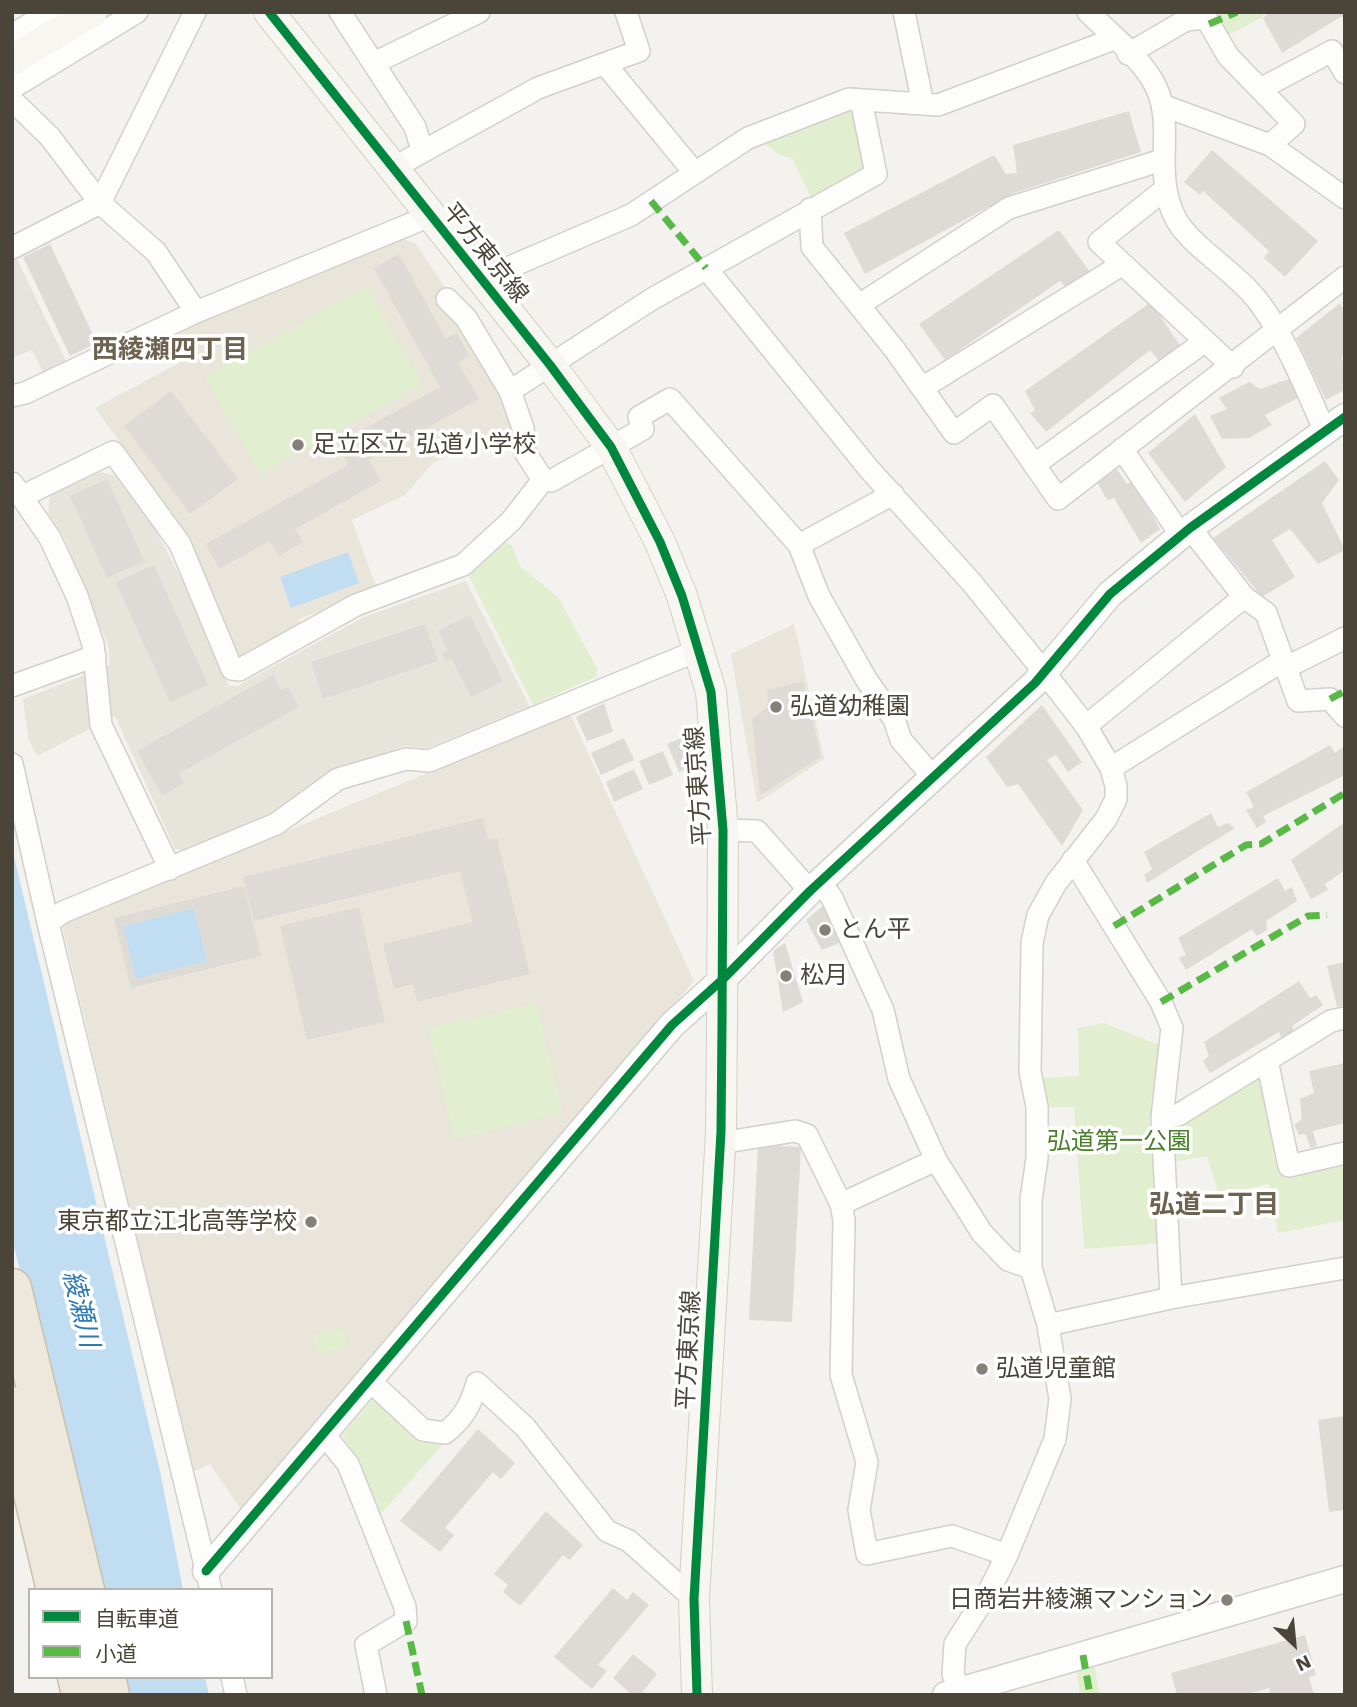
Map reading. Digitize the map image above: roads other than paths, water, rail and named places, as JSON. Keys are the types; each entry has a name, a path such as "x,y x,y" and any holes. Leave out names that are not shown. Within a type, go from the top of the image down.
{"highway":[{"path":"12,1288 85,1588"},
{"path":"12,1406 56,1588"}],"main road":[{"path":"12,60 92,12"},
{"name":"平方東京線","path":"269,12 550,365 611,447 660,542 699,650 711,692 723,830 720,1143 694,1599 697,1695"}],"street":[{"path":"12,35 50,12"},
{"path":"12,88 137,12"},
{"path":"12,247 100,203 195,12"},
{"path":"340,12 415,127 422,150"},
{"path":"374,63 479,12"},
{"path":"393,168 538,88 639,51 625,12"},
{"path":"904,12 923,104"},
{"path":"208,1581 322,1432 672,1026 722,980 815,886 1044,672 1110,594 1186,531 1335,424 1254,296 1178,223 1164,190 1162,106 1155,86 1088,12"},
{"path":"482,279 631,215 748,138 849,99 938,106 1121,47 1184,16 1206,18 1228,55 1294,124 1270,145"},
{"path":"1262,88 1332,51 1345,73"},
{"path":"606,64 694,172"},
{"path":"12,100 50,137 100,203 156,253 196,312"},
{"path":"510,391 652,299 876,174 861,100"},
{"path":"1162,106 1270,145 1345,198"},
{"path":"859,305 1009,208 1162,160"},
{"path":"1164,190 1099,242 1233,367"},
{"path":"810,209 811,247 859,305 954,433 993,405 1058,499 1233,367 1345,278"},
{"path":"12,396 196,312 430,216"},
{"path":"922,388 1123,264"},
{"path":"706,268 893,494 972,583 1086,726 1111,768 1116,799 1106,819 1073,860 1038,915 1032,943 1030,1071 1037,1107 1037,1158 1031,1200 1031,1268 1048,1325 1060,1399 1055,1439 1007,1555 989,1591 955,1644 955,1693 1345,1580"},
{"path":"447,299 466,318 510,391 523,428 525,452 543,480"},
{"path":"1034,465 1204,342"},
{"path":"543,480 551,481 643,429 639,417 670,399 799,545 819,596 866,678 894,719 901,740 933,777"},
{"path":"1122,449 1186,531 1244,597 1266,613 1298,701 1330,699 1345,716"},
{"path":"170,869 101,725 95,656 77,596 50,538 18,490 113,452 180,544 232,669 239,670 356,605 463,565 511,521 543,480"},
{"path":"799,545 893,494"},
{"path":"1086,726 1244,597"},
{"path":"1111,768 1284,664 1345,638"},
{"path":"48,923 63,912 276,824 338,779 406,759 429,761 699,650"},
{"path":"12,686 95,656"},
{"path":"12,764 208,1581"},
{"path":"723,830 757,831 815,886 832,898 883,1010 899,1079 936,1160 982,1233 1008,1260 1031,1268"},
{"path":"1073,860 1161,1002 1172,1028 1162,1118 1171,1298"},
{"path":"1162,1118 1178,1115 1331,1021 1345,1018"},
{"path":"1267,1060 1289,1166 1345,1153"},
{"path":"720,1143 795,1131 807,1135 841,1204 844,1220 841,1375 867,1462 859,1510 858,1558 952,1535 1007,1555"},
{"path":"841,1204 936,1160"},
{"path":"1048,1325 1171,1298 1345,1268"},
{"path":"369,1380 423,1430 445,1433 459,1422 471,1403 477,1383 525,1427 607,1531 629,1541 694,1599"},
{"path":"322,1432 348,1464 405,1607 406,1621 366,1644 376,1695"},
{"path":"12,1479 39,1588"}],"water":[{"path":"348,552 359,583 291,608 280,577"},
{"name":"綾瀬川","path":"12,848 161,1476 183,1588 97,1588 12,1238"},
{"path":"194,908 207,961 136,979 123,926"},
{"path":"118,1679 205,1679 209,1695 122,1695"}],"place":[{"name":"足立区立 弘道小学校","path":"298,445"},
{"name":"弘道幼稚園","path":"776,707"},
{"name":"とん平","path":"825,930"},
{"name":"松月","path":"786,976"},
{"name":"東京都立江北高等学校","path":"311,1222"},
{"name":"弘道児童館","path":"982,1369"},
{"name":"日商岩井綾瀬マンション","path":"1227,1600"}],"district":[{"name":"西綾瀬四丁目","path":"170,350"},
{"name":"弘道二丁目","path":"1214,1205"}],"park label":[{"name":"弘道第一公園","path":"1119,1142"}]}
